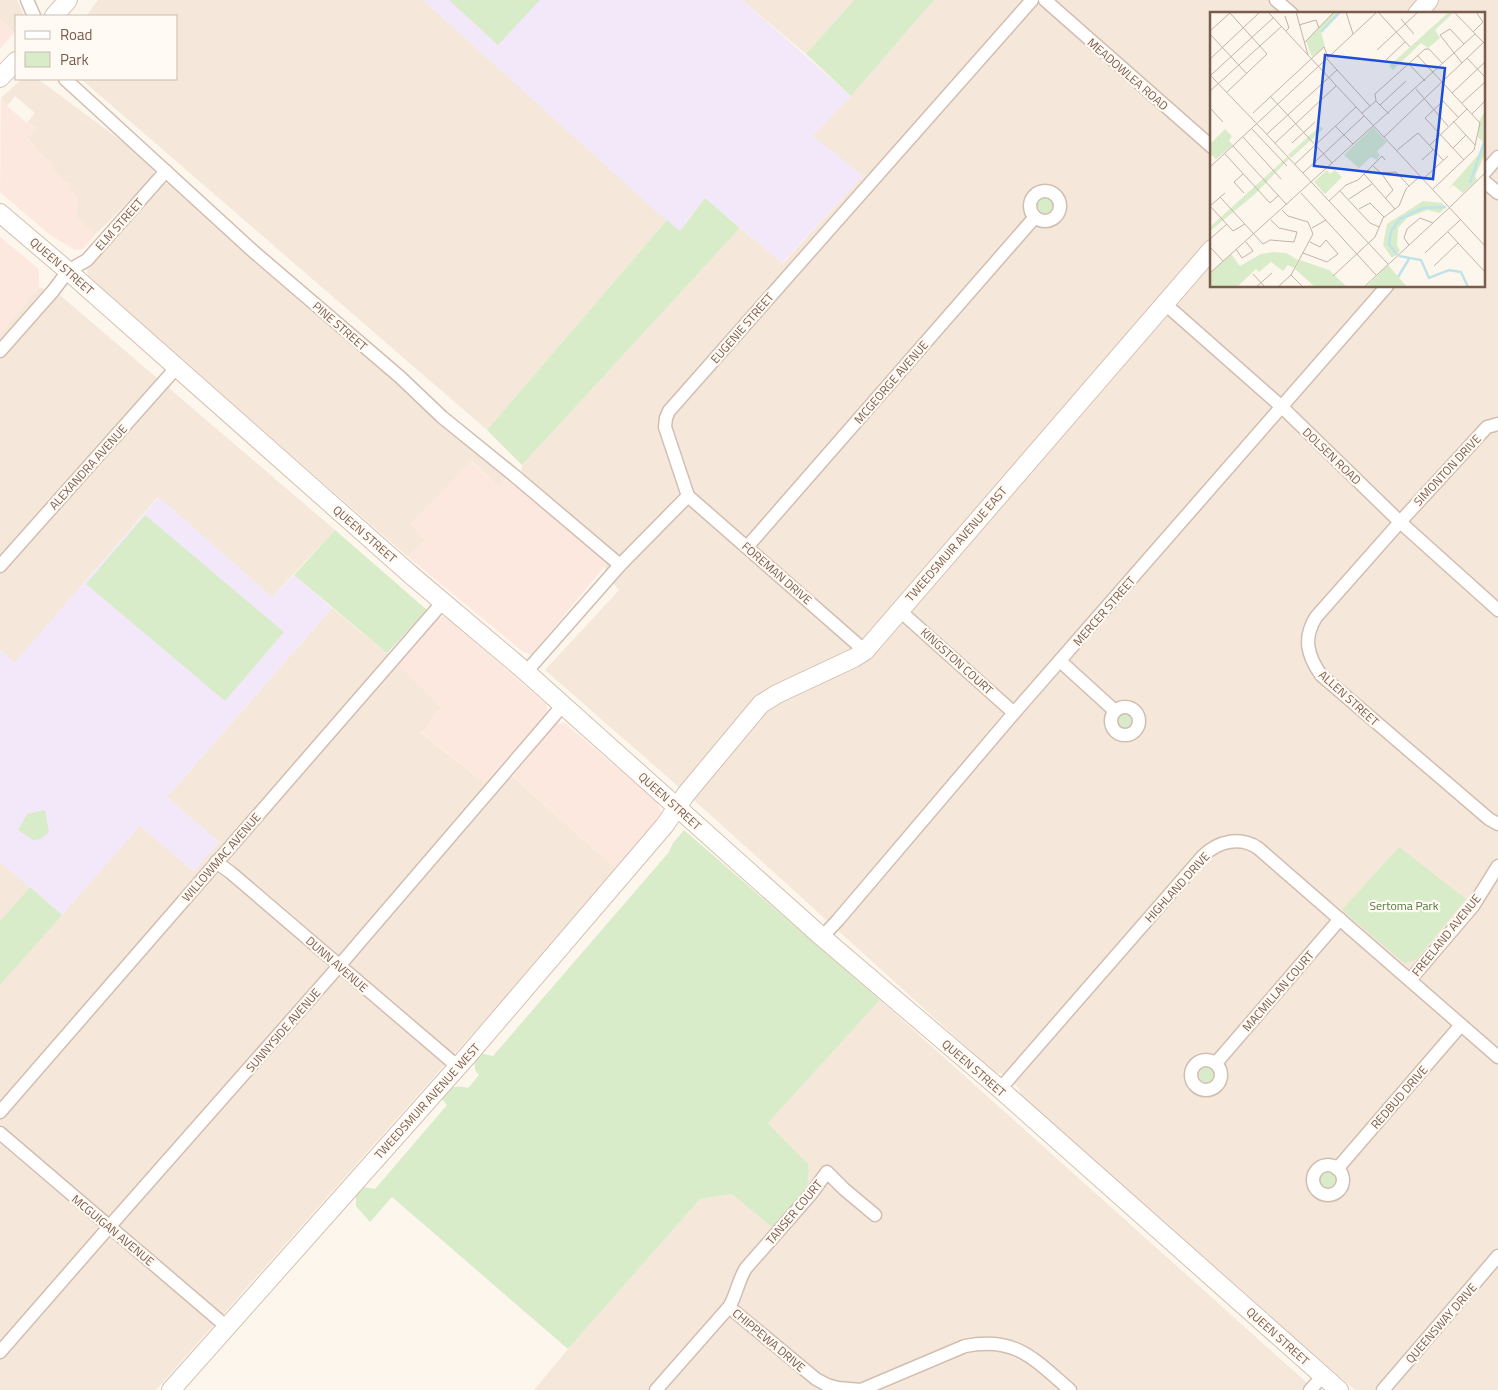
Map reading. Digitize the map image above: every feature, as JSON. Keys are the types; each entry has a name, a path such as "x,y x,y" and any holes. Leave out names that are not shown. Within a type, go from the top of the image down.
{"main road":[{"path":"55,15 68,0"},
{"path":"1419,12 1429,0"},
{"path":"0,78 15,62"},
{"name":"QUEEN STREET","path":"0,213 443,602 526,672 822,937 1000,1089 1339,1390"},
{"name":"TWEEDSMUIR AVENUE EAST","path":"678,808 686,794 761,704 777,694 865,651 1210,251"},
{"name":"TWEEDSMUIR AVENUE WEST","path":"170,1390 456,1066 659,833 678,808"}],"street":[{"path":"27,0 34,15"},
{"name":"EUGENIE STREET","path":"688,496 666,432 666,418 669,411 1032,0"},
{"name":"MEADOWLEA ROAD","path":"1045,0 1210,145"},
{"path":"1276,0 1290,12"},
{"name":"PINE STREET","path":"67,80 254,252 400,377 442,416 620,565"},
{"path":"1486,171 1498,157"},
{"name":"ELM STREET","path":"68,271 87,260 166,171"},
{"path":"1486,183 1498,193"},
{"name":"MCGEORGE AVENUE","path":"747,547 1035,217"},
{"path":"0,351 53,291 68,271"},
{"name":"MERCER STREET","path":"822,937 1014,713 1385,288"},
{"name":"DOLSEN ROAD","path":"1164,303 1282,407 1400,522 1498,610"},
{"name":"ALEXANDRA AVENUE","path":"0,566 176,368"},
{"name":"SIMONTON DRIVE","path":"1400,522 1487,427 1498,424"},
{"path":"526,672 620,565 688,496"},
{"name":"FOREMAN DRIVE","path":"688,496 865,651"},
{"name":"ALLEN STREET","path":"1400,522 1316,617 1310,626 1308,650 1313,663 1321,675 1489,819 1498,824"},
{"name":"WILLOWMAC AVENUE","path":"0,1112 443,602"},
{"name":"KINGSTON COURT","path":"899,610 1014,713"},
{"path":"1060,661 1115,711"},
{"name":"SUNNYSIDE AVENUE","path":"0,1352 339,966 563,705"},
{"name":"HIGHLAND DRIVE","path":"1000,1089 1203,856 1219,844 1226,842 1242,842 1254,845 1498,1057"},
{"name":"DUNN AVENUE","path":"216,862 456,1066"},
{"name":"FREELAND AVENUE","path":"1410,980 1474,906 1498,866"},
{"name":"MACMILLAN COURT","path":"1216,1063 1340,919"},
{"name":"REDBUD DRIVE","path":"1337,1169 1461,1025"},
{"name":"MCGUIGAN AVENUE","path":"0,1132 227,1327"},
{"name":"TANSER COURT","path":"729,1307 742,1273 811,1194 827,1172 875,1215"},
{"name":"QUEENSWAY DRIVE","path":"1383,1390 1498,1256"},
{"name":"CHIPPEWA DRIVE","path":"656,1390 729,1307 827,1386 861,1390 965,1346 992,1343 1002,1344 1024,1352 1070,1390"},
{"path":"1310,1390 1323,1376"}],"shaded area":[{"path":"0,0 17,0 24,15 15,15 14,33 0,19"},
{"path":"98,0 423,0 667,220 487,430 82,80 178,80 178,15 87,15"},
{"path":"423,0 742,0 851,96 813,136 863,176 782,263 705,198 679,232"},
{"path":"742,0 854,0 806,54"},
{"path":"934,0 1498,0 1498,1390 1355,1390 1021,1096 1019,1088 1003,1074 995,1073 704,809 545,670 619,590 606,575 604,558 521,485 522,465 740,228 783,263 863,176 812,136 851,96"},
{"path":"0,19 14,33 0,49"},
{"path":"21,80 39,80 154,165 153,174 149,181 95,235 76,217 77,196 70,190 68,184 51,169 52,164 27,138 37,127 27,123 35,113 15,96 7,106 1,98"},
{"path":"1,98 7,106 27,123 37,127 27,139 52,164 51,169 68,184 72,183 70,190 77,196 76,217 95,235 83,249 75,250 50,235 0,192"},
{"path":"172,183 509,474 499,487 472,461 411,524 426,540 408,557 88,278 87,268 90,262 159,184"},
{"path":"0,237 39,269 39,287 0,334"},
{"path":"39,287 61,296 335,530 272,597 158,497 15,663 0,650 0,334"},
{"path":"471,461 499,487 509,474 604,558 605,566 531,655 522,651 408,557 426,540 411,524"},
{"path":"159,497 272,597 294,575 332,608 167,797 219,842 194,872 140,826 62,915 0,862 0,650 15,662"},
{"path":"332,608 387,653 441,707 421,733 485,783 501,766 620,872 456,1052 156,1390 0,1390 0,985 140,825 193,871 219,842 167,797"},
{"path":"445,616 547,705 547,714 485,783 421,732 441,707 395,662 434,618"},
{"path":"565,723 658,803 661,813 660,818 620,872 513,776 555,724"},
{"path":"0,862 30,887 0,921"},
{"path":"880,1000 1315,1390 534,1390 700,1199 732,1194 772,1226 805,1190 809,1165 768,1123"}],"green space":[{"path":"449,0 540,0 498,45"},
{"path":"854,0 934,0 851,96 806,54"},
{"path":"705,198 740,228 522,465 487,430 667,220 680,231"},
{"path":"1042,198 1048,198 1053,203 1051,212 1042,214 1037,209 1037,203"},
{"path":"145,515 284,632 225,701 86,584"},
{"path":"335,530 427,610 387,653 294,575"},
{"path":"1122,713 1128,713 1133,718 1131,727 1122,729 1117,724 1117,718"},
{"path":"45,810 49,832 41,839 33,840 18,830 27,814"},
{"path":"684,830 880,1000 768,1123 809,1165 807,1186 801,1195 772,1227 732,1194 700,1199 568,1349 392,1197 370,1222 356,1206 356,1195 363,1187 375,1189 447,1105 440,1097 443,1094 455,1087 468,1088 479,1075 475,1070 475,1064 476,1058 480,1053 493,1056 669,852 673,843"},
{"name":"Sertoma Park","path":"1399,847 1466,899 1416,960 1404,963 1342,910"},
{"path":"30,887 62,915 0,985 0,921"},
{"path":"1207,1067 1213,1069 1215,1075 1213,1081 1207,1083 1201,1081 1199,1075 1201,1069"},
{"path":"1324,1172 1330,1172 1335,1177 1333,1186 1324,1188 1319,1183 1319,1177"}]}
